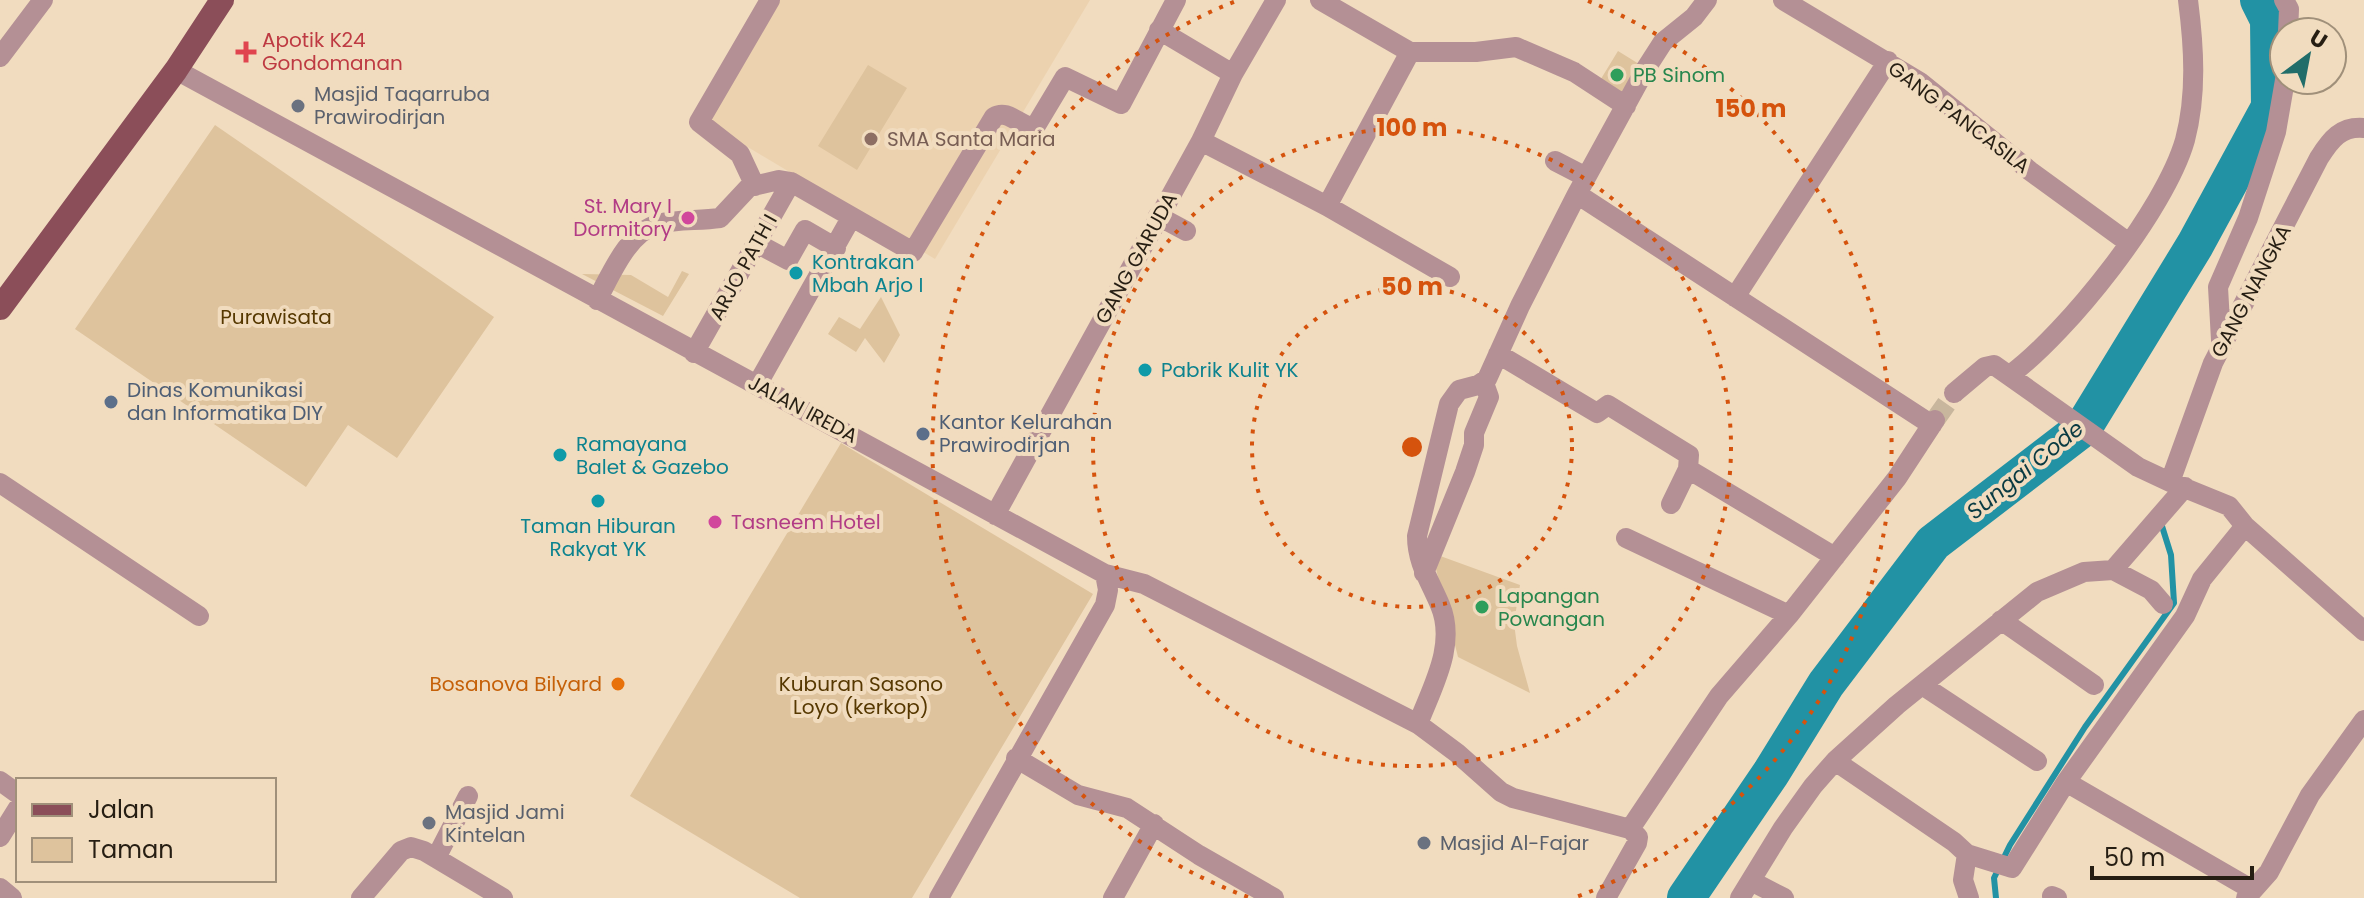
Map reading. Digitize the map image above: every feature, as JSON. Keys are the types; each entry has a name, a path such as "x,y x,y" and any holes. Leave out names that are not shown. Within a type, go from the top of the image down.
{"main road":[{"path":"0,308 176,70 222,0"}],"street":[{"path":"0,57 43,0"},
{"path":"755,186 740,154 699,122 770,0"},
{"path":"597,300 620,259 644,230 657,224 720,218 738,197 755,186 779,180 791,182 913,252 994,117 1005,113 1027,127 1035,127 1065,77 1121,104 1176,0"},
{"name":"GANG GARUDA","path":"995,515 1276,0"},
{"path":"1320,0 1410,52 1476,52 1516,47 1574,72 1626,106"},
{"path":"1424,573 1472,454 1474,433 1489,397 1484,383 1498,354 1582,186 1663,42 1694,17 1707,0"},
{"name":"GANG PANCASILA","path":"1783,0 1920,82 2030,171 2129,243"},
{"path":"2015,378 2058,331 2129,243 2162,191 2184,144 2194,79 2188,0"},
{"path":"1159,30 1233,74"},
{"path":"1327,206 1410,52"},
{"path":"1735,297 1888,61"},
{"name":"JALAN IREDA","path":"176,70 1105,574 1144,584 1418,724 1501,792 1513,798 1630,829"},
{"path":"2221,345 2218,287 2248,218 2276,132 2282,96"},
{"name":"GANG NANGKA","path":"2178,485 2200,395 2221,345 2324,151 2339,132 2353,127 2364,128"},
{"path":"1201,141 1327,206 1450,277"},
{"path":"1555,161 1582,186 1735,297 1934,423 1897,478 1835,557 1719,696 1630,829 1638,837 1637,843 1606,898"},
{"name":"ARJO PATH I","path":"694,353 791,182"},
{"path":"1158,216 1186,231"},
{"path":"757,385 851,218"},
{"path":"756,243 788,260 805,230 836,248"},
{"path":"1498,354 1597,413 1608,405 1689,455 1688,469 1671,504"},
{"path":"1954,393 1988,365 1994,365 2138,467 2229,506 2245,526 2364,631"},
{"path":"1418,724 1443,660 1446,637 1440,606 1418,557 1417,536 1449,404 1459,390 1484,383"},
{"path":"1688,469 1835,557"},
{"path":"0,483 199,616"},
{"path":"2113,570 2178,485"},
{"path":"1835,761 1967,854 2012,868 2066,782 2185,616 2202,579 2245,526"},
{"path":"1626,538 1789,615"},
{"path":"1784,898 1745,890 1813,786 1835,761 1922,685 2037,592 2084,572 2113,570 2151,590 2163,604"},
{"path":"939,898 1105,605 1108,590 1105,574"},
{"path":"2001,620 2094,685"},
{"path":"1922,685 2037,761"},
{"path":"2066,782 2248,894 2269,872 2303,807 2364,720"},
{"path":"1016,758 1078,795 1127,808 1176,842 1274,898"},
{"path":"436,858 468,796"},
{"path":"0,837 16,811"},
{"path":"1113,898 1154,824"},
{"path":"361,898 401,851 411,847 436,858 503,898"},
{"path":"1967,854 1963,880 1969,898"},
{"path":"0,888 12,898"}],"shaded area":[{"name":"SMA Santa Maria","path":"773,0 1090,0 935,259 701,119"}],"green space":[{"name":"PB Sinom","path":"1618,51 1639,64 1617,100 1596,87"},
{"path":"868,65 907,88 857,170 818,146"},
{"name":"Purawisata","path":"215,125 494,317 397,458 348,425 306,487 75,329"},
{"path":"682,271 689,274 663,316 582,274 631,275 668,297"},
{"path":"881,297 900,335 884,363 865,338 856,352 828,334 839,317 860,329"},
{"name":"Kuburan Sasono Loyo (kerkop)","path":"841,443 1093,594 912,898 800,898 630,796"},
{"name":"Lapangan Powangan","path":"1432,553 1520,585 1514,623 1530,693 1458,657"}],"waterway":[{"name":"Sungai Code","path":"1686,898 1771,773 1826,684 1933,543 2083,428 2195,245 2270,107 2269,20 2259,0"},
{"path":"1996,898 1994,878 2010,845 2085,727 2174,603 2171,555 2161,523"}],"tunnel":[{"path":"1935,420 1954,393"}],"place":[{"name":"Apotik K24 Gondomanan","path":"246,52"},
{"name":"PB Sinom","path":"1617,75"},
{"name":"Masjid Taqarruba Prawirodirjan","path":"298,106"},
{"name":"SMA Santa Maria","path":"871,139"},
{"name":"St. Mary I Dormitory","path":"688,218"},
{"name":"Kontrakan Mbah Arjo I","path":"796,273"},
{"name":"Pabrik Kulit YK","path":"1145,370"},
{"name":"Dinas Komunikasi dan Informatika DIY","path":"111,402"},
{"name":"Kantor Kelurahan Prawirodirjan","path":"923,434"},
{"name":"Ramayana Balet & Gazebo","path":"560,455"},
{"name":"Taman Hiburan Rakyat YK","path":"598,501"},
{"name":"Tasneem Hotel","path":"715,522"},
{"name":"Lapangan Powangan","path":"1482,607"},
{"name":"Bosanova Bilyard","path":"618,684"},
{"name":"Masjid Jami Kintelan","path":"429,823"},
{"name":"Masjid Al-Fajar","path":"1424,843"}]}
